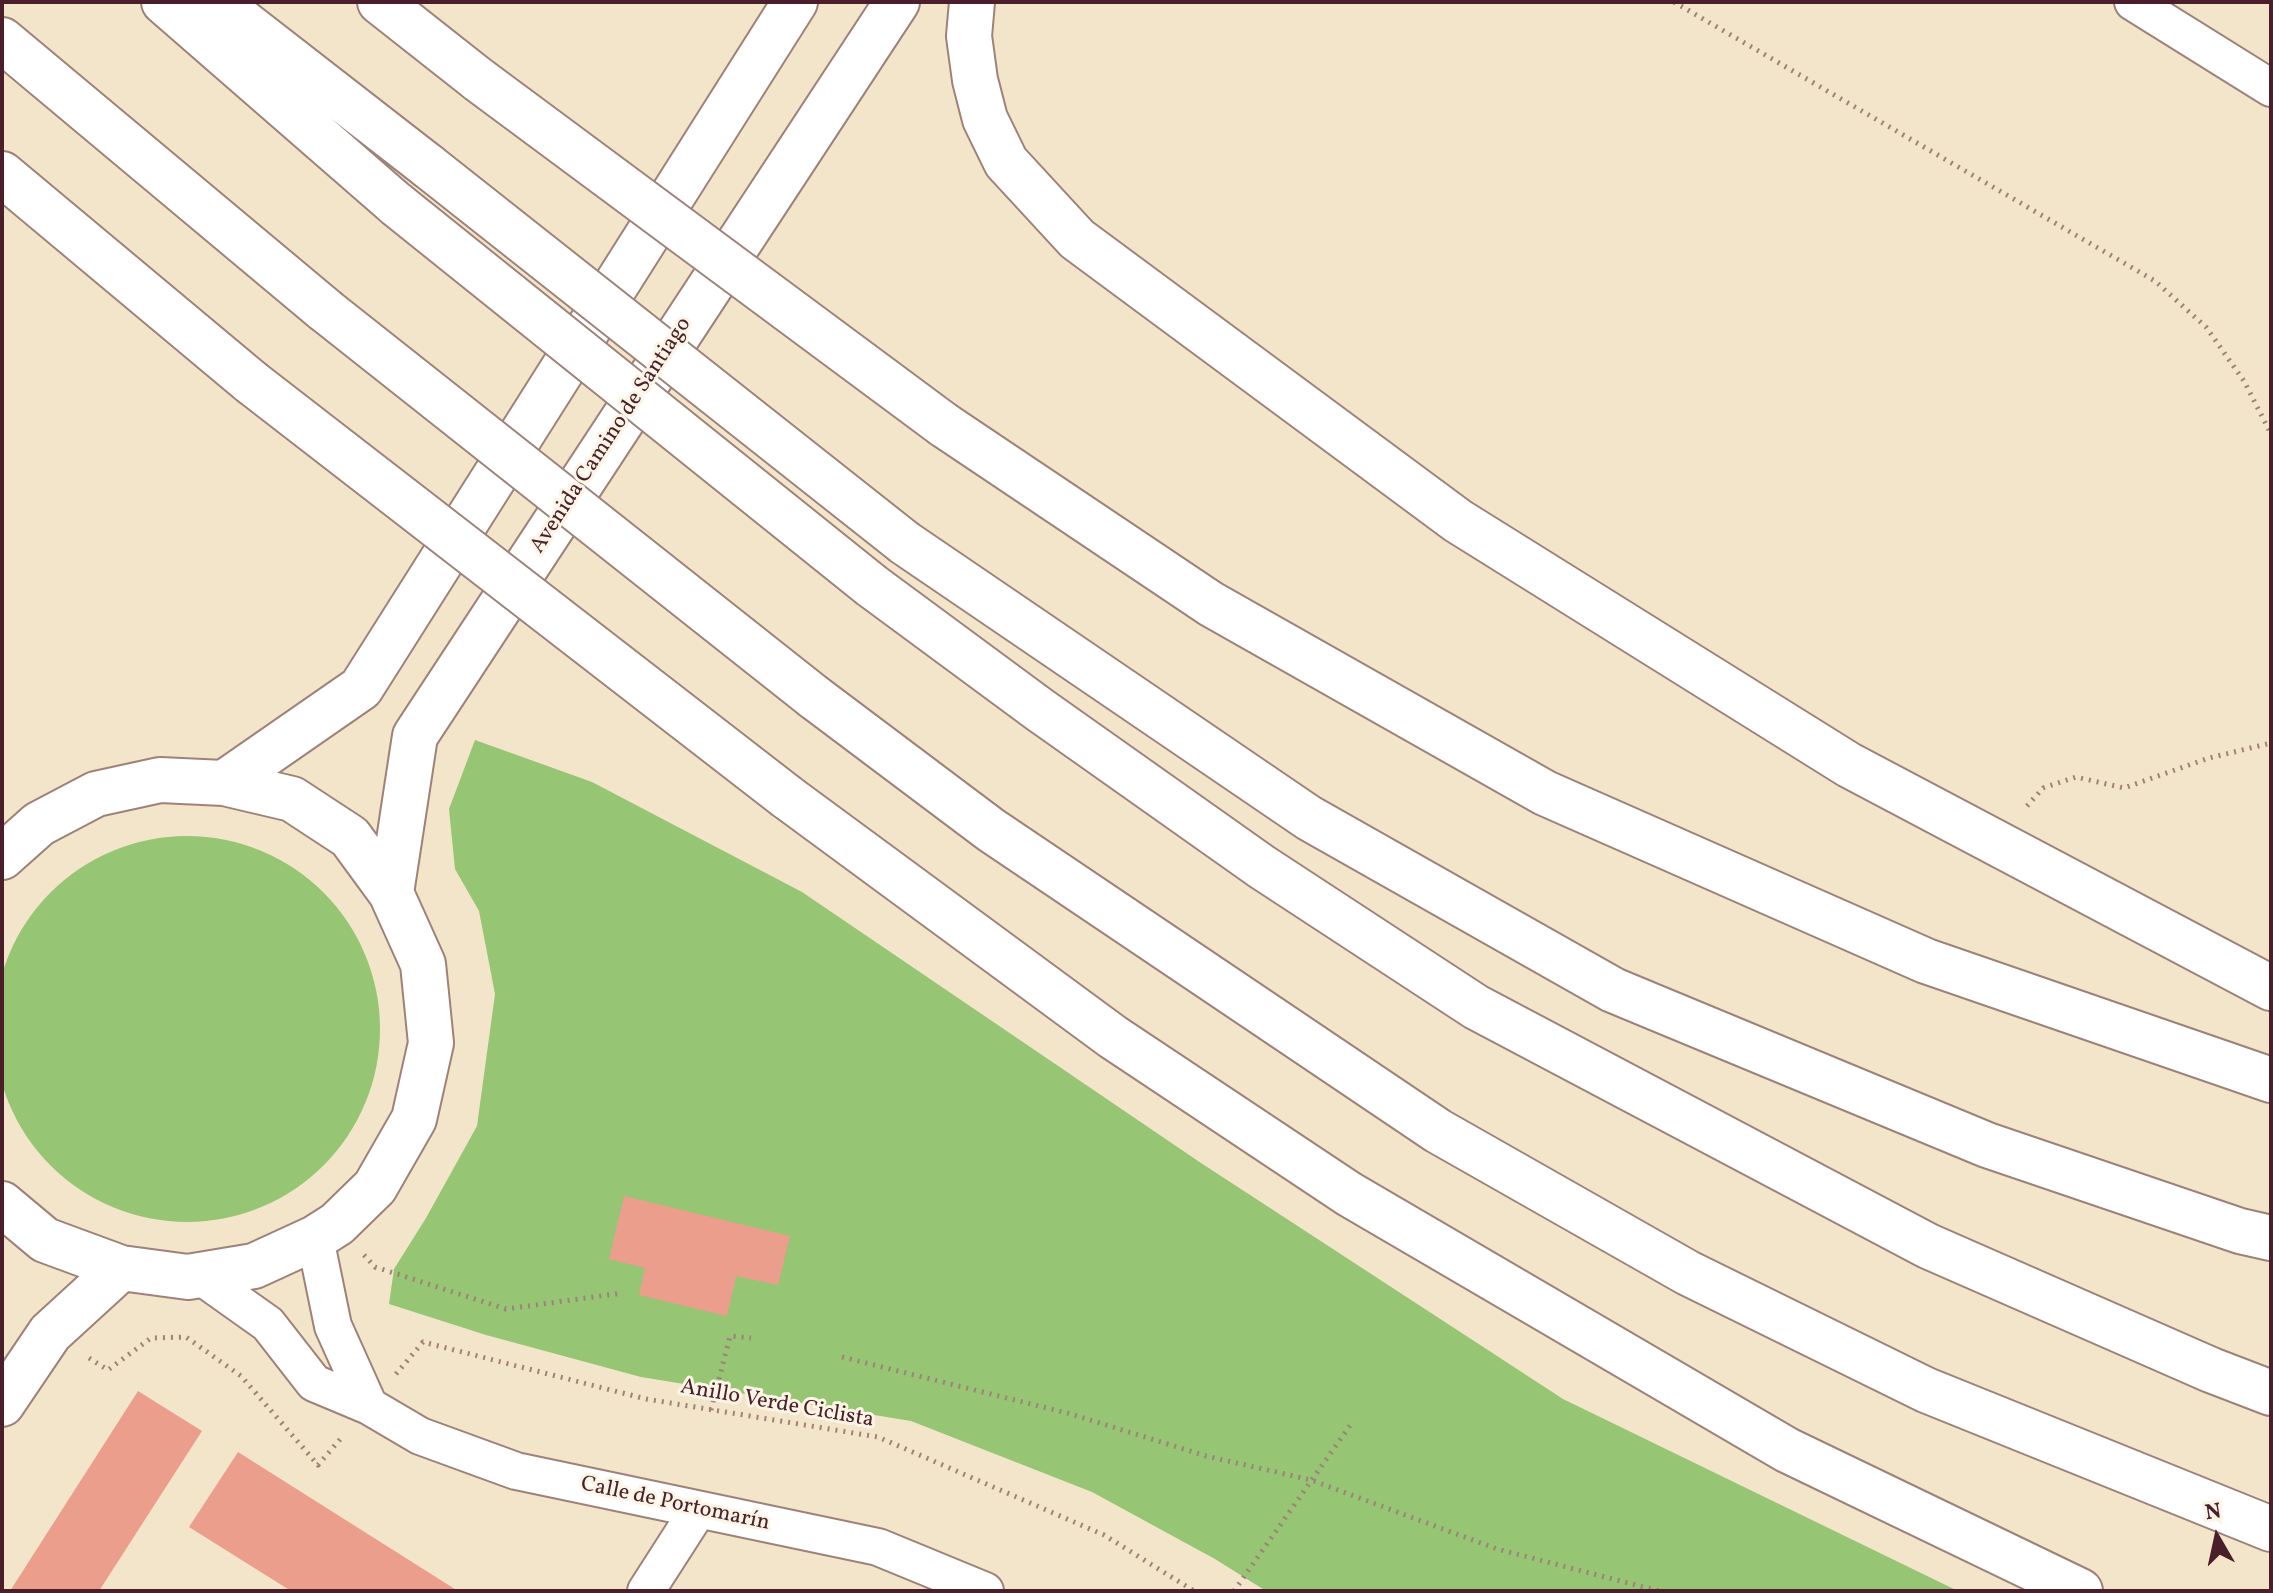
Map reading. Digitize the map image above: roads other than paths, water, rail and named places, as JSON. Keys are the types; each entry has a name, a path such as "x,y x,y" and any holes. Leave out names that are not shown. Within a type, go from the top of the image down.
{"main road":[{"path":"164,2 396,204 872,586 1262,867 1476,1007 1928,1246 2211,1370 2271,1393"},
{"path":"217,2 905,543 1309,818 1613,990 1987,1145 2240,1231 2271,1238"},
{"path":"380,2 479,80 944,425 1211,604 1545,793 1926,961 2271,1080"},
{"path":"224,783 361,688 795,2"},
{"name":"Avenida Camino de Santiago","path":"391,893 415,736 897,2"},
{"path":"972,2 969,36 975,80 985,119 1006,162 1077,239 1458,521 1849,765 2271,988"},
{"path":"2,40 325,310 814,697 991,830 1438,1131 1688,1273 1926,1390 2271,1529"},
{"path":"2,174 251,382 787,797 1113,1037 1349,1194 1787,1450 2080,1591"},
{"path":"2,857 39,824 96,794 160,780 224,783 292,799 350,837 391,893 423,964 431,1043 414,1119 375,1187 326,1231 254,1266 188,1277 121,1268 45,1240 2,1204"},
{"path":"2,1404 50,1333 121,1268"}],"street":[{"path":"2133,2 2271,88"},
{"path":"326,1231 333,1326 369,1406"},
{"name":"Calle de Portomarín","path":"199,1275 268,1324 314,1383 369,1406 420,1436 516,1471 878,1547 985,1591"},
{"path":"646,1591 698,1510"}]}
